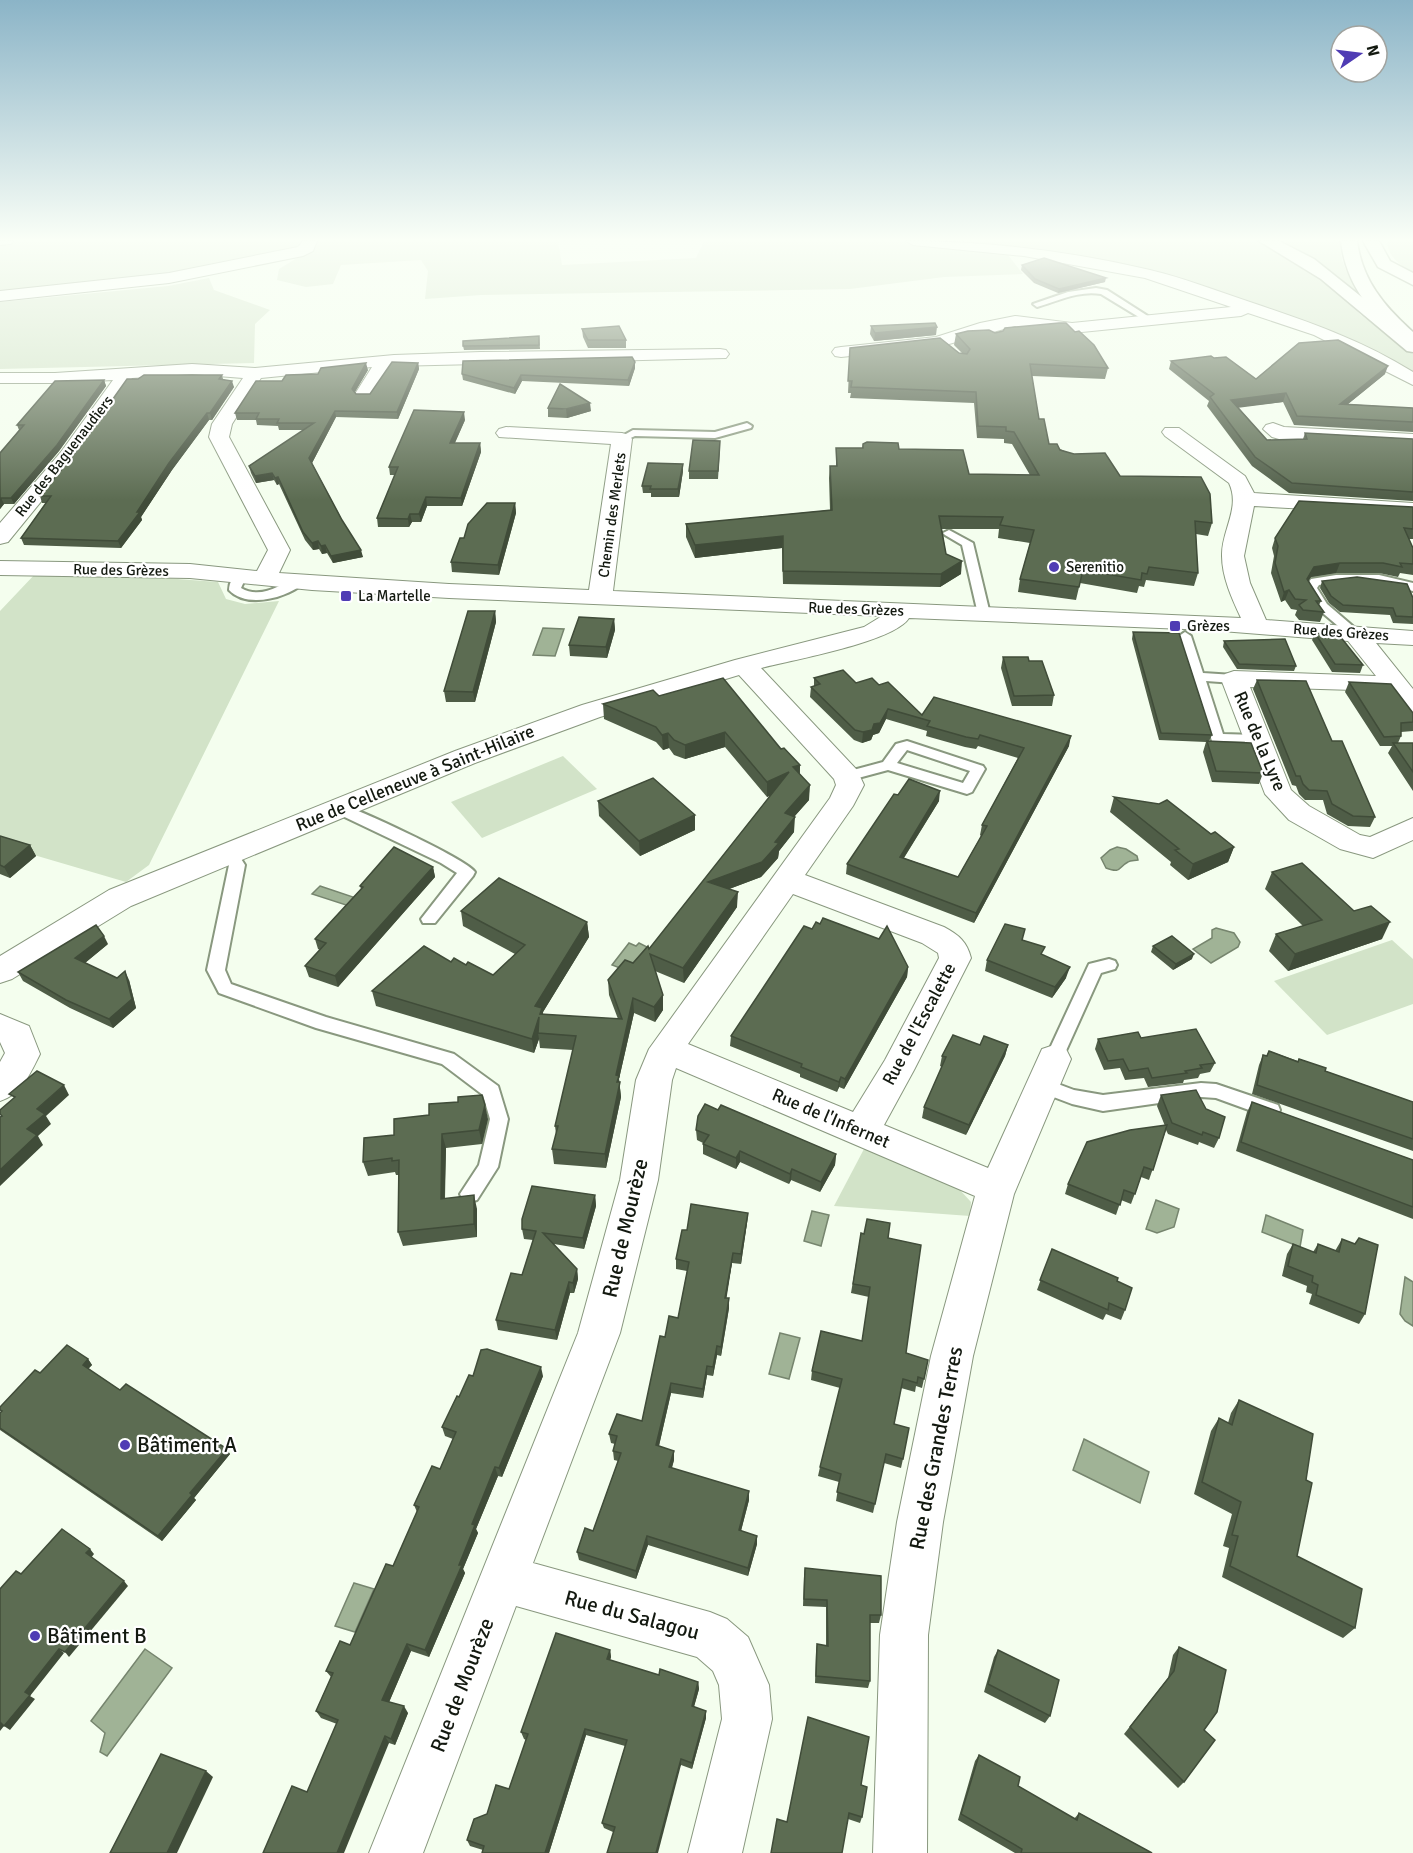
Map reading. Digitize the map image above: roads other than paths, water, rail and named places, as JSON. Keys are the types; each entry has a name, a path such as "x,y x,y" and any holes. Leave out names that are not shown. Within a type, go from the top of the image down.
{"main road":[{"path":"1390,327 1413,347"},
{"path":"1399,327 1413,341"}],"street":[{"path":"1308,327 1386,363 1413,380"},
{"path":"841,352 944,347 980,328"},
{"path":"0,378 55,378 192,369 255,374 382,362 481,357 720,354"},
{"path":"364,394 383,365 382,362"},
{"name":"Rue des Baguenaudiers","path":"0,537 68,456 127,373"},
{"path":"255,374 222,424 219,437 279,550 265,578"},
{"path":"1274,429 1279,433 1413,440"},
{"path":"1172,432 1238,480 1243,487 1245,499 1233,556 1242,593 1257,626"},
{"name":"Chemin des Merlets","path":"506,433 622,439 600,598"},
{"path":"1245,499 1413,509"},
{"name":"Rue des Grèzes","path":"0,568 190,571 299,582 897,611 984,614 1041,610 1413,638"},
{"path":"851,636 865,621 861,609"},
{"name":"Rue de Celleneuve à Saint-Hilaire","path":"0,971 120,898 337,808 529,732 744,665 873,632 893,622 897,618 897,611"},
{"path":"1356,634 1413,706"},
{"path":"744,665 847,776"},
{"name":"Rue de la Lyre","path":"1395,684 1234,679 1279,794 1299,813 1350,842 1373,848 1413,828"},
{"name":"Rue de Mourèze","path":"396,1853 599,1333 639,1180 654,1080 666,1048 843,800 850,785 847,776"},
{"name":"Rue de l'Escalette","path":"786,879 933,934 953,949 955,958 897,1070 861,1131"},
{"path":"0,1027 17,1035 23,1054 8,1081 0,1087"},
{"name":"Rue de l'Infernet","path":"666,1048 996,1188"},
{"name":"Rue des Grandes Terres","path":"900,1853 904,1635 915,1556 952,1356 996,1188 1048,1072"},
{"name":"Rue du Salagou","path":"504,1579 710,1636 731,1654 744,1685 747,1719 716,1853"}],"lane":[{"path":"980,328 996,340"},
{"path":"622,439 633,433 716,435 747,426"},
{"path":"949,533 967,543 984,614"},
{"name":"Rue des Grèzes","path":"241,575 235,590 247,596 274,593 299,582"},
{"path":"1356,634 1322,606 1311,588 1315,582 1329,578 1392,581 1413,587"},
{"name":"Rue de la Lyre","path":"1185,636 1217,738 1256,739"},
{"name":"Rue de la Lyre","path":"1197,677 1234,679"},
{"path":"847,776 888,765 967,789 978,769 907,746 902,747 888,765"},
{"path":"337,808 447,859 467,872 429,919"},
{"path":"229,852 237,865 216,970 225,988 322,1023 448,1059 491,1091 499,1119 488,1167 470,1194"},
{"path":"1109,965 1095,968 1048,1072 1072,1097 1103,1103 1201,1090 1216,1091 1293,1118"}],"place":[{"name":"Serenitio","path":"1054,567"},
{"name":"La Martelle","path":"346,596"},
{"name":"Grèzes","path":"1175,626"},
{"name":"Bâtiment A","path":"125,1445"},
{"name":"Bâtiment B","path":"35,1636"}]}
